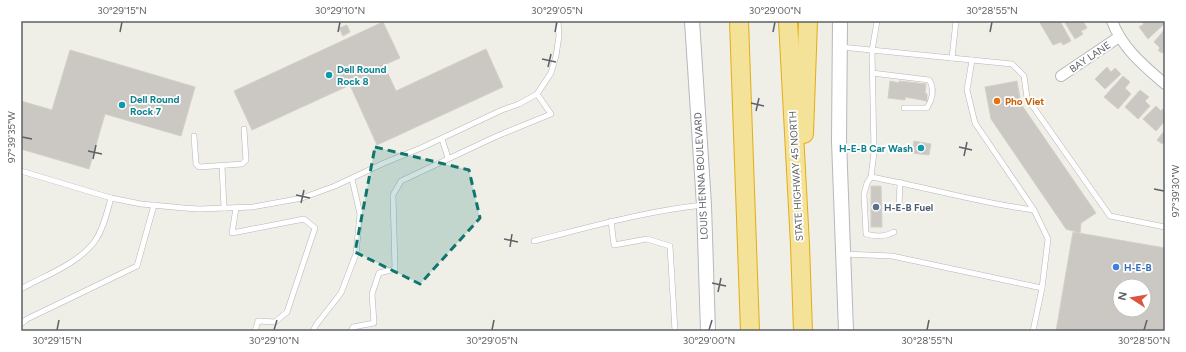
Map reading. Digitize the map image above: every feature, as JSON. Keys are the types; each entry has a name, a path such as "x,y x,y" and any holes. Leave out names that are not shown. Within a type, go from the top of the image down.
{"highway":[{"path":"730,21 743,139"},
{"path":"739,21 750,331"},
{"name":"STATE HIGHWAY 45 NORTH","path":"788,21 803,331"},
{"path":"800,245 808,21"}],"main road":[{"name":"LOUIS HENNA BOULEVARD","path":"692,21 704,205 709,329"},
{"path":"840,21 839,141 845,328"}],"street":[{"path":"1112,21 1119,37 1134,56 1165,84"},
{"name":"BAY LANE","path":"1061,76 1119,37"}],"lane":[{"path":"21,171 111,198 141,204 199,209 236,208 253,207 302,198 442,139 502,110 519,104 537,94 551,73 556,56 559,36 558,21"},
{"path":"877,21 872,50 874,152 871,177 867,183 864,194 866,234 875,237 889,235 894,232"},
{"path":"952,58 956,21"},
{"path":"840,47 1012,64 1024,76 1027,98 1110,216 1165,227"},
{"path":"972,60 967,90 975,124 1034,210 1048,239 1042,288 1033,331"},
{"path":"872,73 929,80 931,82 931,102 927,108 904,108"},
{"path":"351,331 352,327 374,323 372,294 379,273 395,269 393,195 401,181 448,158 551,114 550,110 537,94"},
{"path":"194,136 196,164 199,167 242,164 246,160 244,129"},
{"path":"442,139 448,158"},
{"path":"222,166 224,208"},
{"path":"871,177 900,182 1002,206 1034,210"},
{"path":"313,331 340,293 356,254 360,214 352,178"},
{"path":"899,207 900,182"},
{"path":"21,289 70,263 85,252 95,240 105,221 111,198"},
{"path":"21,324 27,319 137,266 154,205"},
{"path":"534,241 679,207 704,205"},
{"path":"236,208 232,233 304,219 315,228 287,312 275,322 258,321 255,331"},
{"path":"611,222 614,245 647,239 670,246 675,331"},
{"path":"842,254 892,256 1042,288"}],"highlighted area":[{"path":"375,147 469,170 480,218 420,284 355,252"}],"building":[{"path":"1042,21 1060,21 1071,41 1063,45 1061,42 1053,45 1040,23"},
{"path":"1064,21 1083,21 1087,28 1081,31 1083,34 1075,39"},
{"path":"1141,21 1165,21 1165,23 1148,39 1139,27 1144,24"},
{"name":"Dell Round Rock 8","path":"383,22 400,58 384,65 396,91 486,49 503,87 377,145 350,85 252,130 234,91"},
{"path":"347,25 350,32 343,36 339,28"},
{"path":"1165,29 1165,53 1162,53 1158,50 1160,48 1154,42"},
{"name":"Dell Round Rock 7","path":"70,50 195,87 181,136 105,114 89,169 21,149 21,101 52,110"},
{"path":"1107,67 1111,72 1115,68 1121,74 1105,89 1095,79"},
{"path":"1123,76 1130,82 1125,88 1131,94 1118,109 1104,97"},
{"path":"890,81 899,83 899,81 926,84 925,93 927,94 927,101 905,97 905,100 888,98"},
{"path":"1017,81 1021,104 1096,213 1081,223 1080,233 1066,229 991,119 985,87"},
{"path":"1140,90 1149,97 1145,101 1150,106 1138,119 1125,107"},
{"path":"1156,106 1161,111 1162,109 1165,111 1165,121 1156,131 1143,119"},
{"path":"1165,130 1165,141 1162,144 1157,140"},
{"name":"H-E-B Car Wash","path":"914,141 931,144 929,155 912,153"},
{"name":"H-E-B Fuel","path":"871,186 881,186 882,227 871,227"},
{"name":"H-E-B","path":"1073,232 1165,248 1165,331 1056,331"}],"place":[{"name":"Dell Round Rock 8","path":"329,75"},
{"name":"Pho Viet","path":"997,101"},
{"name":"Dell Round Rock 7","path":"122,105"},
{"name":"H-E-B Car Wash","path":"921,148"},
{"name":"H-E-B Fuel","path":"876,207"},
{"name":"H-E-B","path":"1116,267"}]}
